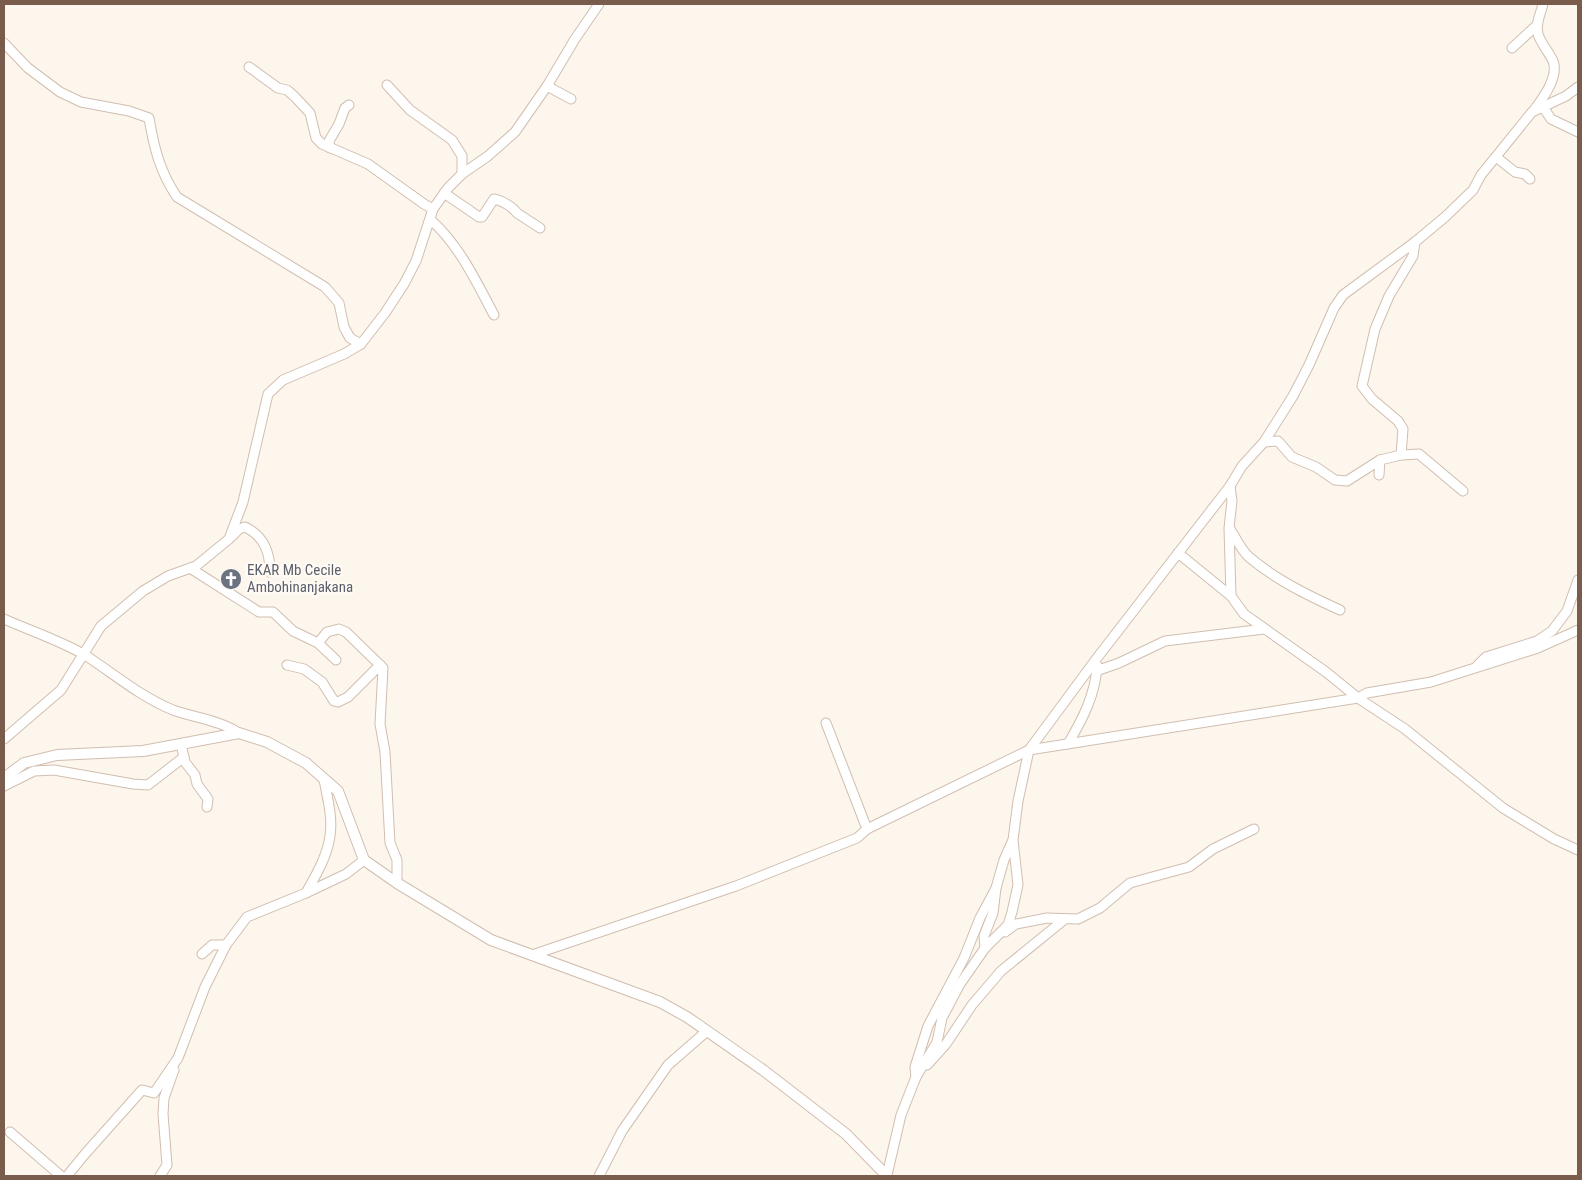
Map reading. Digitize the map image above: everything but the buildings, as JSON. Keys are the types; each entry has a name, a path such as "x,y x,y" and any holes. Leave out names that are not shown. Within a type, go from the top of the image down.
{"street":[{"path":"229,539 243,502 268,394 283,380 344,354 361,344 404,284 416,261 431,220 433,209 462,174 488,156 516,132 599,4"},
{"path":"887,1176 901,1115 916,1077 937,1042 942,1018 985,948 1008,925 1018,885 1013,840 1018,801 1030,750 1096,658 1230,486 1242,466 1264,442 1293,396 1334,308 1343,295 1415,242 1473,190 1481,176 1545,94 1554,74 1554,63 1538,33 1537,25 1543,4"},
{"path":"1512,48 1537,25"},
{"path":"4,43 28,68 60,92 81,102 129,111 149,118 155,153 170,186 178,198 325,287 339,303 344,327 350,338 361,344"},
{"path":"249,67 278,88 287,90 294,96 310,113 316,138 330,148 368,164 433,209"},
{"path":"387,85 410,110 452,140 462,156 462,174"},
{"path":"547,86 571,99"},
{"path":"1532,112 1566,96 1578,87"},
{"path":"330,148 328,141 339,124 345,108 349,105"},
{"path":"1543,107 1551,119 1578,132"},
{"path":"1496,157 1515,172 1525,174 1530,179"},
{"path":"444,194 479,217 482,217 494,199 497,199 540,228"},
{"path":"431,220 441,229 456,249 494,315"},
{"path":"1401,455 1403,429 1398,421 1372,399 1362,386 1375,328 1389,296 1413,256 1415,242"},
{"path":"1264,442 1278,441 1292,457 1316,467 1335,480 1347,481 1380,460 1401,455 1419,454 1463,491"},
{"path":"1379,475 1380,460"},
{"path":"1230,486 1232,501 1229,528 1231,596"},
{"path":"4,740 61,690 101,626 143,591 168,576 196,566 239,529 245,527 252,530 264,542 269,555 270,572"},
{"path":"1229,528 1248,556 1284,581 1340,610"},
{"path":"1178,553 1231,596 1244,614 1326,672 1358,698 1405,729 1503,808 1554,839 1578,850"},
{"path":"190,568 259,612 273,612 293,631 318,643 336,660"},
{"path":"1475,668 1486,657 1537,641 1552,631 1566,611 1578,580"},
{"path":"4,619 53,638 84,655 121,681 173,710 230,727 238,732 267,742 306,763 338,791 364,860 491,940 660,1002 687,1017 763,1070 846,1134 887,1176"},
{"path":"318,643 327,632 339,629 346,632 383,668 380,724 385,752 390,842 397,860 398,883"},
{"path":"1096,671 1120,663 1166,641 1264,629"},
{"path":"532,955 736,886 857,838 867,829 1030,750 1358,698 1367,693 1431,682 1538,648 1578,630"},
{"path":"1068,744 1084,715 1096,671 1096,658"},
{"path":"286,665 304,669 322,682 334,702 338,702 348,697 380,665"},
{"path":"826,723 867,829"},
{"path":"4,778 24,763 57,755 143,751 238,732"},
{"path":"181,744 185,762 196,775 197,784 208,799 207,807"},
{"path":"4,786 34,771 54,770 148,785 184,757"},
{"path":"306,893 325,856 330,836 330,815 324,779"},
{"path":"985,948 1016,924 1047,918 1078,919 1100,908 1130,883 1189,867 1213,849 1254,829"},
{"path":"985,948 984,936 993,912 996,888 1004,860 1013,840"},
{"path":"160,1176 167,1165 163,1114 164,1098 205,987 226,945 247,917 346,874 364,860"},
{"path":"916,1077 915,1067 928,1026 964,958 980,918 996,888"},
{"path":"916,1077 946,1044 972,1005 1001,971 1065,919"},
{"path":"202,954 212,945 226,945"},
{"path":"599,1176 622,1131 668,1065 707,1031"},
{"path":"67,1176 142,1090 154,1093 178,1058"},
{"path":"10,1132 61,1176"}],"place":[{"name":"EKAR Mb Cecile Ambohinanjakana","path":"231,579"}]}
